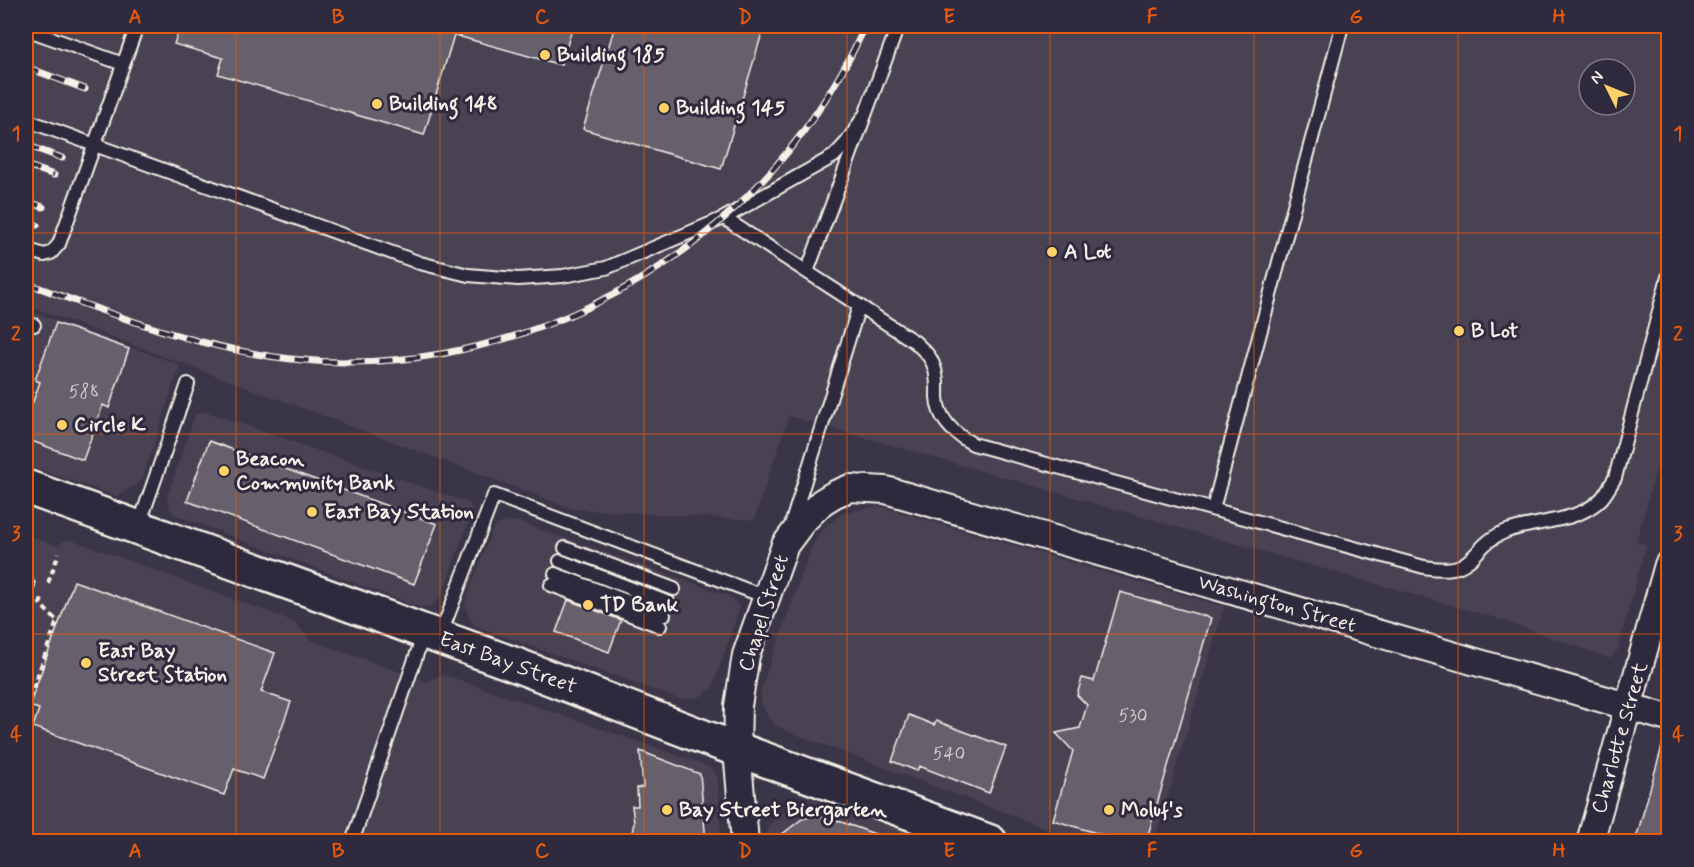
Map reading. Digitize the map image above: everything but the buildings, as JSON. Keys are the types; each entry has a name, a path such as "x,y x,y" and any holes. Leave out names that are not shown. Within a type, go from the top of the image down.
{"main road":[{"name":"East Bay Street","path":"26,487 990,842"}],"street":[{"name":"Chapel Street","path":"745,842 738,750 738,706 746,655 785,545 803,521 822,502 836,494 850,488 886,490"},
{"name":"Washington Street","path":"886,490 1668,718"},
{"name":"Charlotte Street","path":"1590,842 1668,565"}],"lane":[{"path":"26,249 44,255 51,253 59,244 137,26"},
{"path":"807,272 898,26"},
{"path":"1213,509 1342,26"},
{"path":"26,29 123,64"},
{"path":"26,120 420,263 468,275 518,279 563,276 606,268 724,218 834,156 847,142 864,116"},
{"path":"724,218 915,342 930,357 937,378 937,402 942,417 957,436 973,444 1424,567 1443,570 1464,566 1493,538 1507,531 1574,515 1602,498 1615,478 1668,278"},
{"path":"785,545 859,306"},
{"path":"138,528 188,384"},
{"path":"352,842 432,635 494,495 766,597"},
{"path":"565,548 674,589"},
{"path":"553,579 664,615 560,561"}],"path":[{"path":"26,708 57,621 40,604 59,553"}],"shaded area":[{"path":"26,26 1668,26 1668,427 1636,542 1646,545 1617,651 1610,658 1496,618 789,416 754,520 573,509 26,305"},
{"path":"26,310 180,365 143,478 133,487 116,496 26,465"},
{"path":"204,411 469,503 472,512 442,595 432,606 419,607 178,516 170,510 167,497 195,415"},
{"path":"878,506 1224,607 1154,841 1081,841 775,725 761,702 761,689 812,546 821,530 843,513"},
{"path":"516,521 729,596 740,607 712,689 699,697 682,700 475,626 469,618 465,603 493,528 503,522"},
{"path":"26,535 58,546 64,541 72,540 285,618 296,624 310,640 428,682 445,675 703,764 713,770 718,779 721,841 26,842"},
{"path":"809,800 828,802 934,841 766,842 768,828 774,819 795,803"}],"railway":[{"path":"26,283 189,339 291,359 368,362 443,353 517,335 588,307 655,270 716,225 770,172 817,112 843,70 865,26"},
{"path":"26,67 85,89"},
{"path":"26,145 62,158"},
{"path":"26,165 54,175"},
{"path":"26,201 43,207"},
{"path":"26,221 37,225"}],"place":[{"name":"Building 185","path":"545,55"},
{"name":"Building 148","path":"377,104"},
{"name":"Building 145","path":"664,108"},
{"name":"A Lot","path":"1052,252"},
{"name":"B Lot","path":"1459,331"},
{"name":"Circle K","path":"62,425"},
{"name":"Beacon Community Bank","path":"224,471"},
{"name":"East Bay Station","path":"312,512"},
{"name":"TD Bank","path":"588,605"},
{"name":"East Bay Street Station","path":"86,663"},
{"name":"Bay Street Biergarten","path":"667,810"},
{"name":"Moluf's","path":"1109,810"}]}
